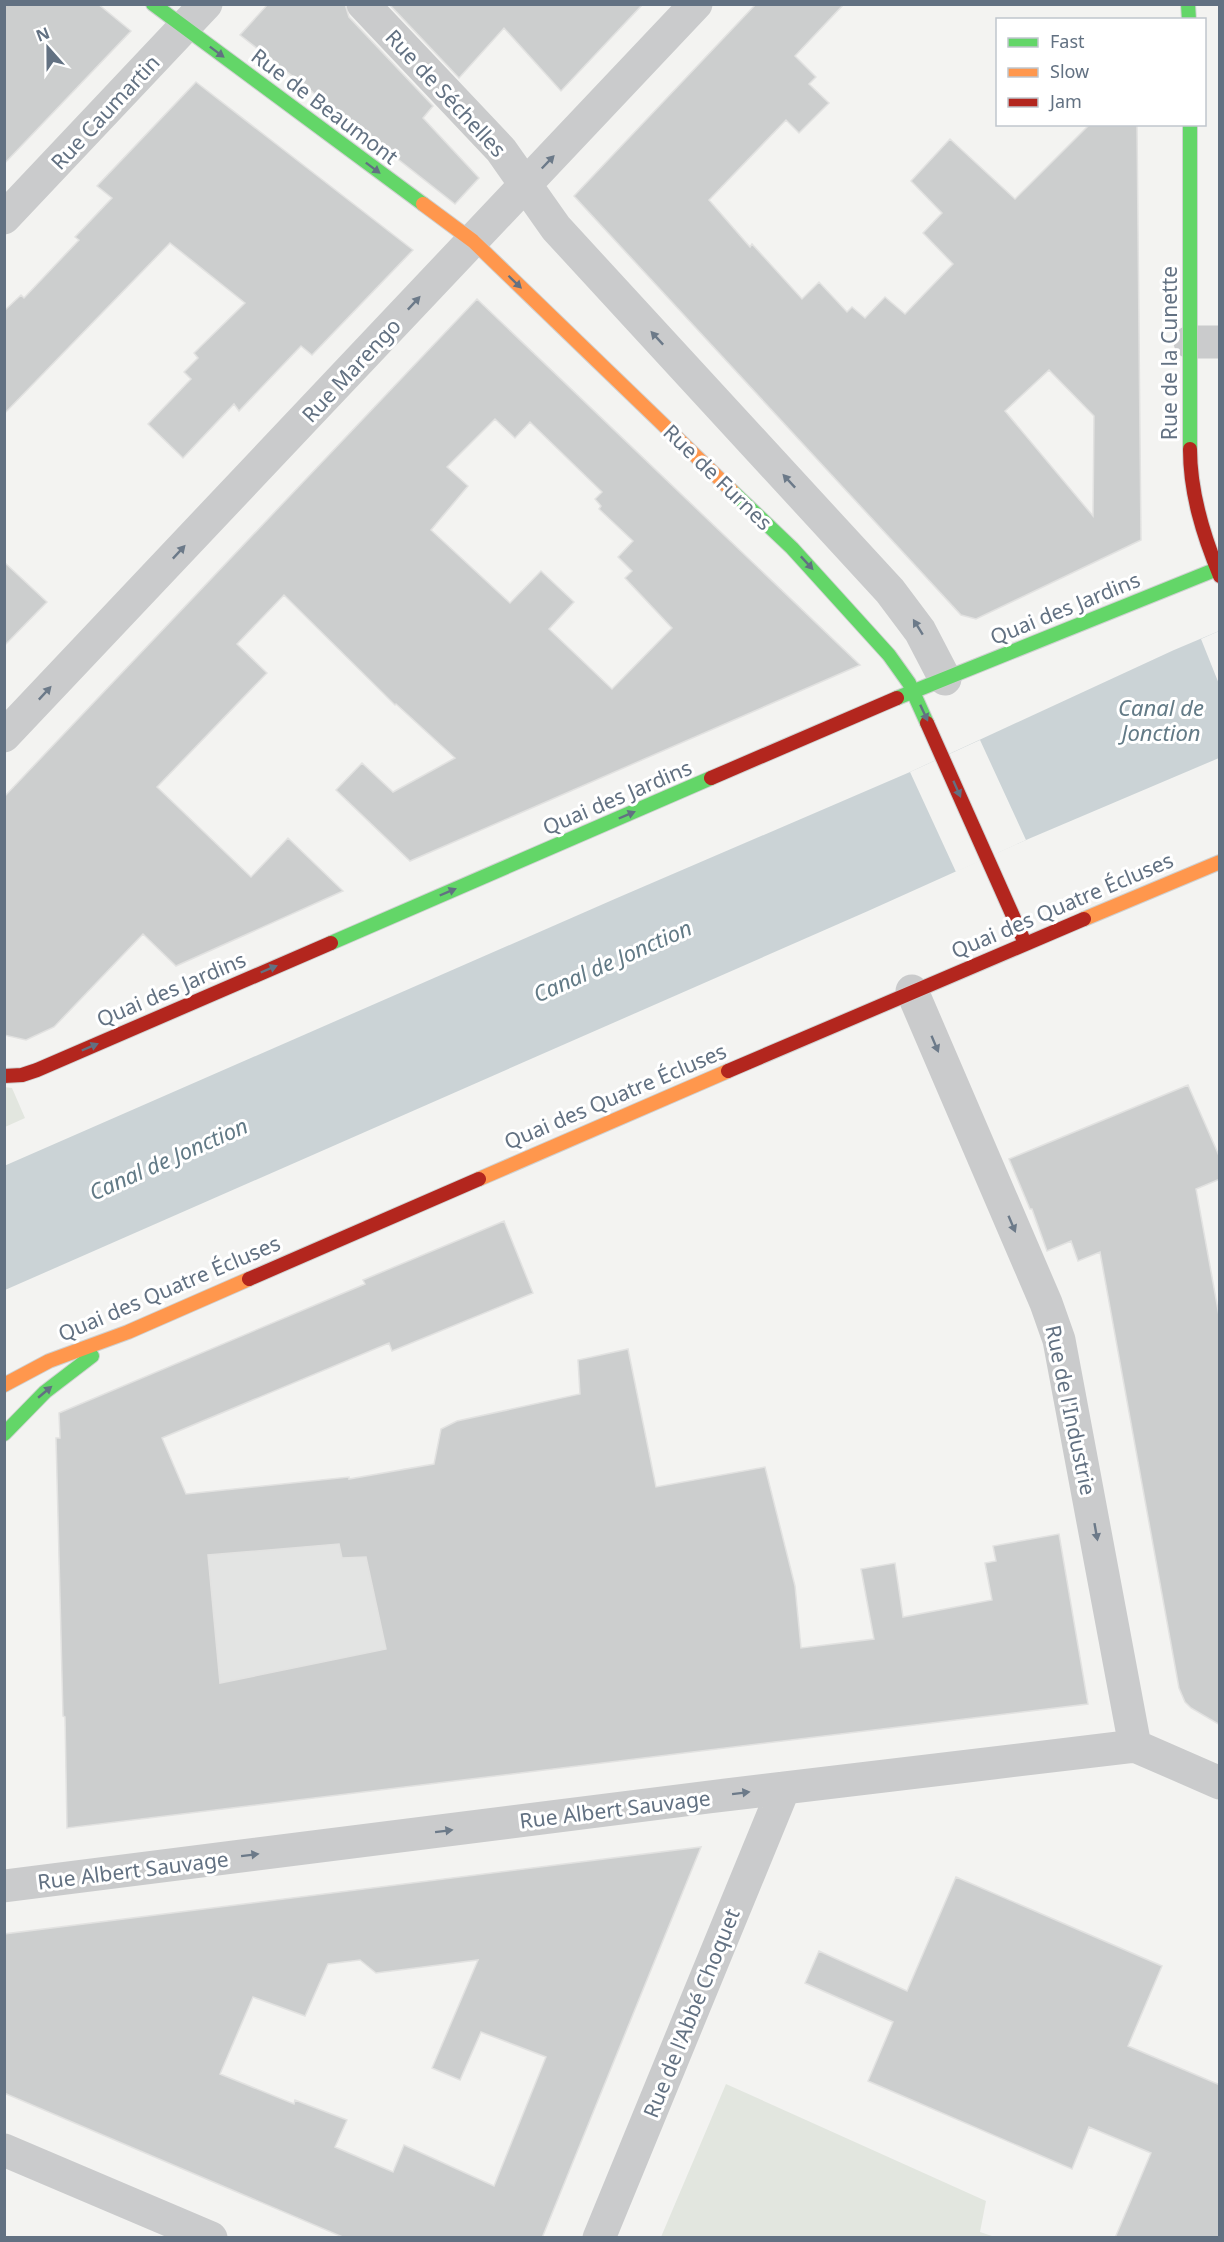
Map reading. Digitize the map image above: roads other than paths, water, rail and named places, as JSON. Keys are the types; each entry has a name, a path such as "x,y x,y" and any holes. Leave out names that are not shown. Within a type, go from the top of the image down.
{"street":[{"name":"Rue de Beaumont","path":"153,4 473,242"},
{"name":"Rue Caumartin","path":"4,218 206,4"},
{"name":"Rue de Séchelles","path":"363,4 501,150 526,185"},
{"name":"Rue Marengo","path":"4,736 696,4"},
{"name":"Rue de la Cunette","path":"1190,126 1205,342 1189,439 1192,490 1202,533 1218,572"},
{"path":"526,185 556,228 890,591 920,631 945,679"},
{"name":"Rue de Furnes","path":"473,242 807,563 889,655 914,692 1025,943"},
{"name":"Quai des Jardins","path":"4,1076 22,1075 37,1070 914,692 1218,572"},
{"name":"Quai des Quatre Écluses","path":"4,1385 28,1370 66,1353 128,1332 912,991 1220,862"},
{"name":"Rue de l'Industrie","path":"912,991 1046,1303 1059,1340 1135,1746"},
{"path":"4,1434 46,1390 128,1332"},
{"path":"1135,1746 1220,1783"},
{"name":"Rue Albert Sauvage","path":"4,1886 1135,1746"},
{"name":"Rue de l'Abbé Choquet","path":"599,2238 784,1788"},
{"path":"4,2150 211,2238"}],"water":[{"name":"Canal de Jonction","path":"1219,631 1219,758 1026,840 5,1290 4,1166 910,772"}]}
